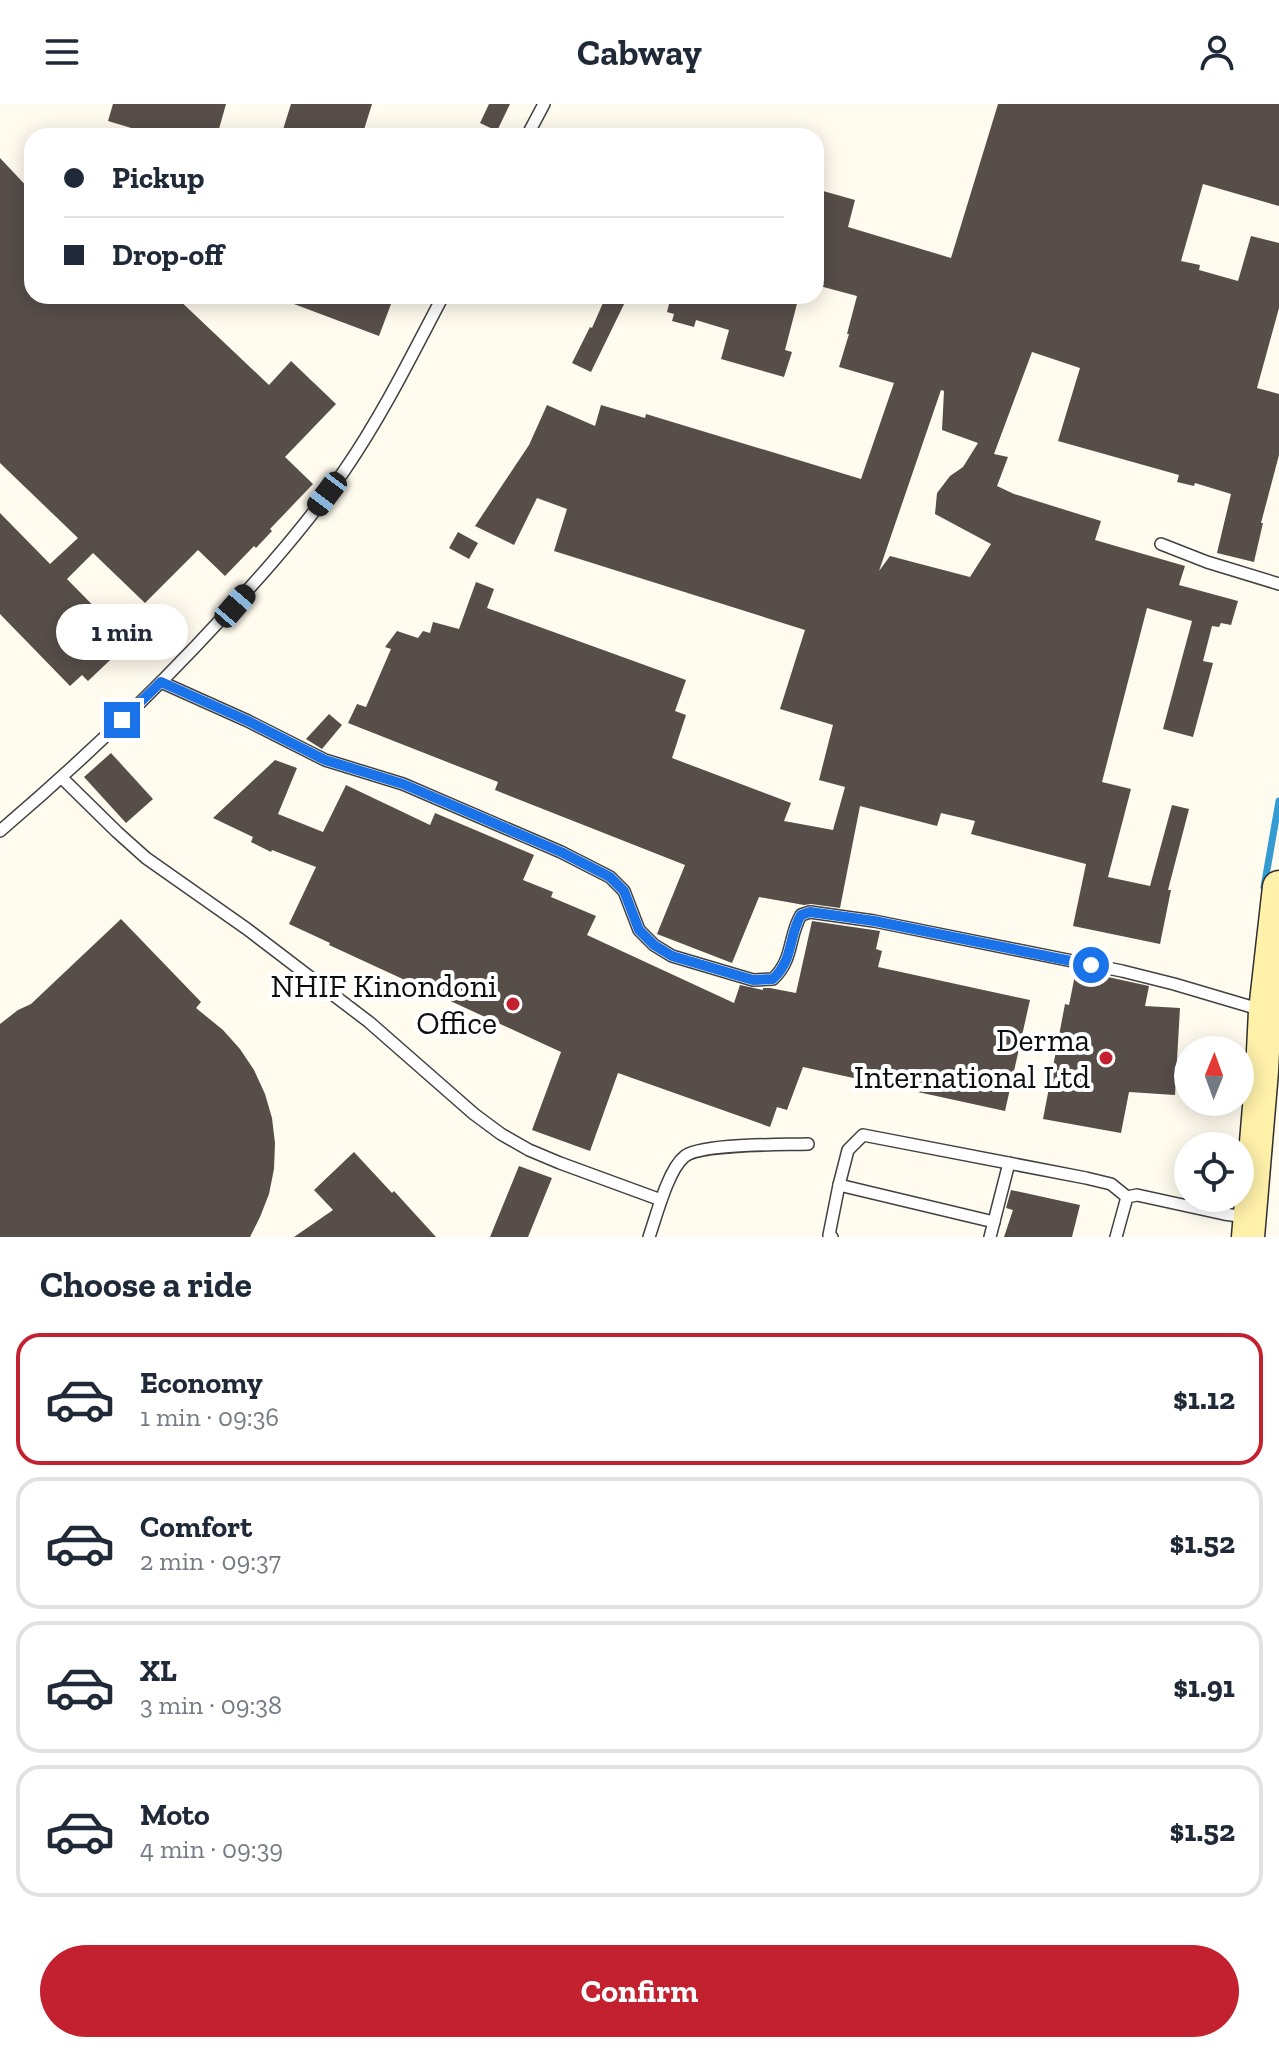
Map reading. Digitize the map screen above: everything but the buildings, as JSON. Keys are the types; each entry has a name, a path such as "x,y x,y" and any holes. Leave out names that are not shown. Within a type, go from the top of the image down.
{"main road":[{"path":"1250,1227 1265,1011 1279,887"}],"lane":[{"path":"531,128 544,104"},
{"path":"0,831 62,778 161,682 290,544 345,469 400,378 439,304"},
{"path":"1161,544 1279,584"},
{"path":"161,682 325,760 403,784 561,852 610,877 624,891 639,930 654,945 672,956 725,972 753,980 773,979 788,959 796,923 801,915 810,912 874,921 1122,971 1265,1011"},
{"path":"62,778 146,858 247,929 369,1022 501,1134 560,1163 661,1200"},
{"path":"832,1237 829,1235 848,1150 863,1135 1111,1184 1127,1197"},
{"path":"649,1237 674,1170 685,1155 705,1149 808,1144"},
{"path":"990,1237 1009,1163"},
{"path":"839,1185 994,1222"},
{"path":"1127,1197 1137,1195 1224,1214 1250,1227"},
{"path":"1116,1237 1127,1197"}],"waterway":[{"path":"1264,887 1279,801"}],"place":[{"name":"NHIF Kinondoni Office","path":"513,1004"},
{"name":"Derma International Ltd","path":"1106,1058"}],"route":[{"path":"122,720 161,682 325,760 403,784 561,852 610,877 624,891 639,930 654,945 672,956 753,980 773,979 782,970 788,959 796,923 801,915 810,912 874,921 1091,965"}]}
